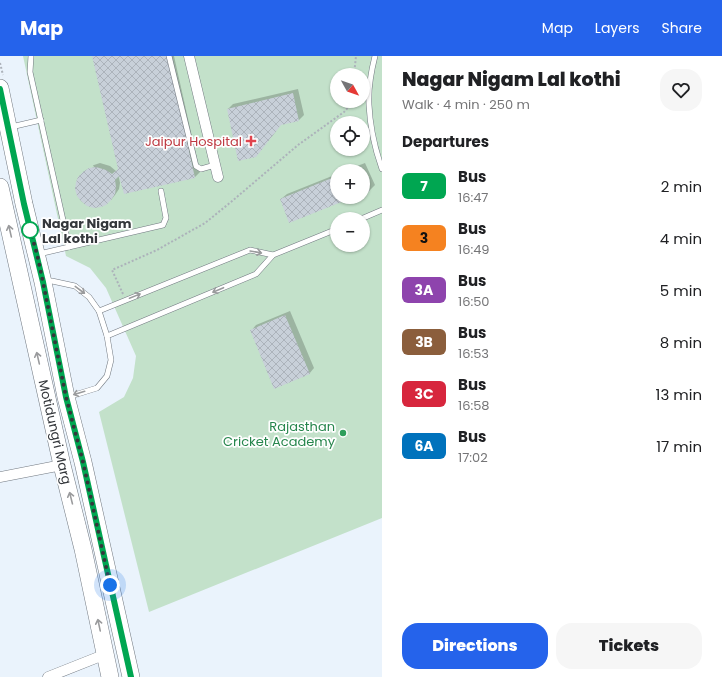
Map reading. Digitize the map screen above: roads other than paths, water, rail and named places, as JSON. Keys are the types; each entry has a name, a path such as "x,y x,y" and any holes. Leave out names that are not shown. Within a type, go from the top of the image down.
{"main road":[{"path":"0,88 24,204 43,282 66,397 83,462 131,677"},
{"name":"Motidungri Marg","path":"0,187 2,212 83,549 110,677"}],"street":[{"path":"189,56 218,177"},
{"path":"2,212 24,204"},
{"path":"0,477 62,465"},
{"path":"48,677 106,654"}],"lane":[{"path":"31,56 30,72 69,247"},
{"path":"169,56 196,166 201,169 215,165"},
{"path":"375,56 369,88 368,105 371,128 377,155 382,169"},
{"path":"8,128 41,120"},
{"path":"37,254 163,225 166,218 160,190"},
{"path":"370,215 382,210"},
{"path":"107,336 256,274 273,255 330,232"},
{"path":"99,311 250,250 273,255"},
{"path":"43,282 52,281 75,286 89,297 99,311 107,336 112,360 107,376 97,388 66,397"}],"place":[{"name":"Jaipur Hospital","path":"251,141"},
{"name":"Nagar Nigam Lal kothi","path":"30,230"},
{"name":"Rajasthan Cricket Academy","path":"343,433"}]}
